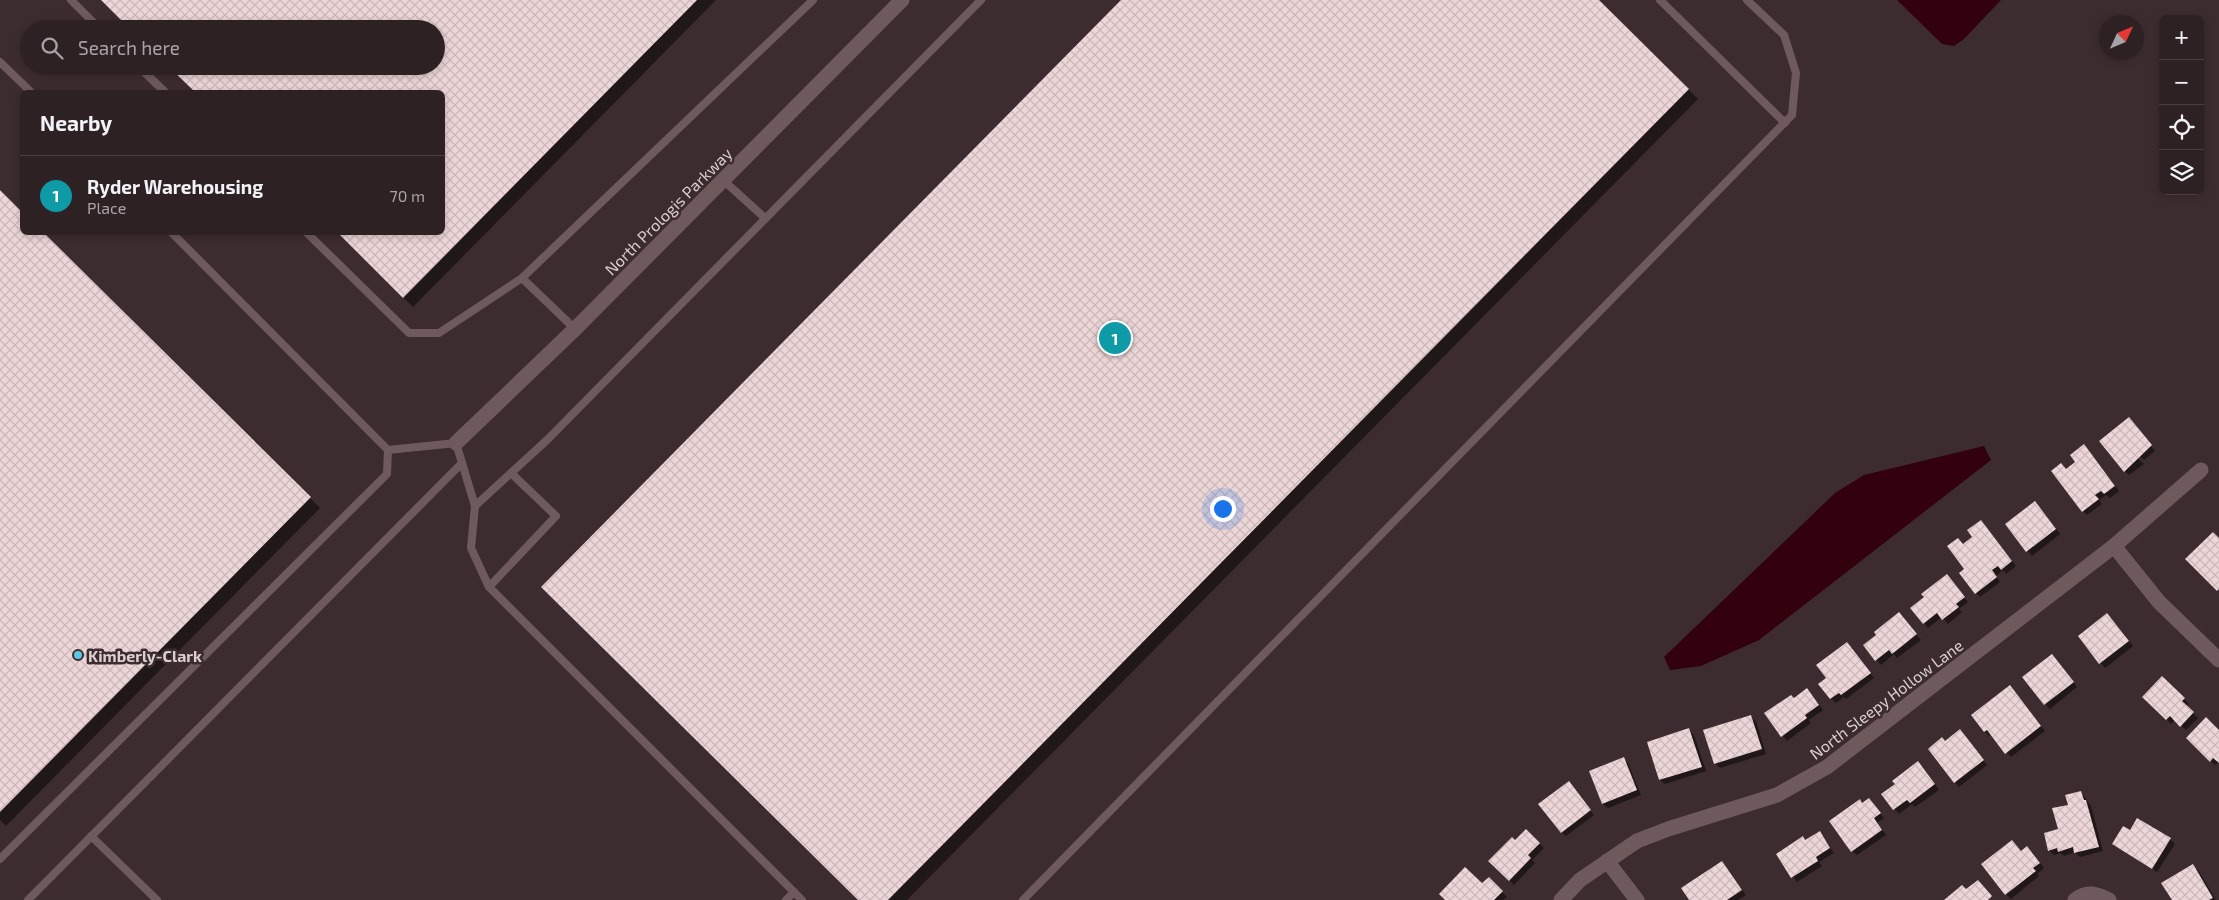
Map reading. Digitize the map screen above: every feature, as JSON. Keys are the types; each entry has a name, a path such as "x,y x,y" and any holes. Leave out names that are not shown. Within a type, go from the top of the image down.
{"street":[{"name":"North Prologis Parkway","path":"456,443 575,329 902,0"},
{"name":"North Sleepy Hollow Lane","path":"1561,900 1580,880 1637,841 1668,829 1777,795 1828,767 2114,546 2201,470"},
{"path":"2114,546 2158,602 2219,660"},
{"path":"1607,861 1636,900"},
{"path":"2076,900 2081,895 2096,893 2109,900"}],"lane":[{"path":"71,0 91,20"},
{"path":"309,235 409,334 440,333 522,278 813,0"},
{"path":"475,506 554,433 981,0"},
{"path":"1660,0 1785,124"},
{"path":"1023,900 1785,124 1792,115 1796,73 1784,35 1747,0"},
{"path":"0,62 29,90"},
{"path":"147,75 163,90"},
{"path":"723,180 766,218"},
{"path":"0,859 387,474 388,450 174,235"},
{"path":"522,278 575,329"},
{"path":"388,450 456,443 475,506 472,548 489,587 802,900"},
{"path":"28,900 462,463"},
{"path":"489,587 556,516 511,473"},
{"path":"91,836 157,900"},
{"path":"786,900 794,892"}],"shaded area":[{"path":"1897,0 2001,0 1964,39 1954,46 1942,44"},
{"path":"1984,446 1991,460 1759,640 1701,666 1670,670 1664,657 1835,493 1864,475"}],"building":[{"path":"101,0 697,0 403,298 340,235 445,235 445,90 193,90 177,75 445,75 445,20 121,20"},
{"path":"1121,0 1599,0 1689,89 888,900 858,900 541,587"},
{"name":"Kimberly-Clark","path":"0,190 20,210 20,235 46,235 311,497 0,812"},
{"path":"2129,417 2152,445 2124,472 2099,441"},
{"path":"2084,444 2115,486 2104,494 2101,491 2095,495 2099,499 2082,512 2051,471 2061,463 2066,469 2075,462 2070,455"},
{"path":"2035,501 2056,529 2026,552 2005,524"},
{"path":"1981,520 2012,561 2001,570 1998,566 1992,570 1997,577 1975,594 1959,573 1964,569 1947,546 1958,538 1963,544 1972,537 1967,530"},
{"path":"2213,532 2219,538 2219,589 2217,591 2185,559"},
{"path":"1947,574 1965,597 1956,604 1959,607 1942,620 1937,613 1923,624 1910,608 1924,597 1921,594"},
{"path":"1899,612 1917,634 1892,654 1889,650 1875,661 1863,645 1876,635 1874,632"},
{"path":"2107,613 2129,641 2099,664 2078,636"},
{"path":"1847,642 1871,673 1841,695 1839,693 1830,699 1818,684 1826,678 1816,665"},
{"path":"2052,654 2074,682 2044,705 2022,677"},
{"path":"2162,676 2185,698 2182,701 2194,712 2180,727 2170,716 2166,720 2142,697"},
{"path":"2010,685 2041,726 2005,754 1987,730 1984,732 1971,715"},
{"path":"1807,688 1819,705 1805,715 1807,718 1781,737 1764,713 1791,695 1794,698"},
{"path":"1751,715 1762,749 1714,764 1703,730"},
{"path":"2206,717 2219,730 2219,763 2213,758 2210,762 2186,738"},
{"path":"1689,728 1702,767 1659,780 1647,742"},
{"path":"1960,729 1984,760 1954,783 1928,749 1942,737 1945,741"},
{"path":"1624,757 1637,790 1602,804 1589,771"},
{"path":"1918,761 1935,784 1910,803 1907,800 1893,810 1881,794 1895,784 1892,781"},
{"path":"1569,781 1591,810 1561,833 1538,804"},
{"path":"2081,791 2084,800 2086,800 2099,847 2074,853 2073,847 2058,852 2057,848 2048,851 2044,833 2058,829 2052,808 2068,805 2065,795"},
{"path":"1869,798 1881,813 1874,818 1882,830 1851,852 1829,821 1860,799 1862,803"},
{"path":"2137,818 2171,838 2152,869 2112,844 2123,826 2130,830"},
{"path":"1526,829 1540,843 1528,855 1531,858 1509,881 1488,861 1512,837 1515,840"},
{"path":"1820,831 1830,848 1816,857 1818,861 1791,878 1776,854 1803,836 1805,840"},
{"path":"2012,840 2021,851 2027,846 2040,863 2033,868 2036,871 2005,895 1981,864"},
{"path":"1722,861 1742,890 1727,900 1689,900 1681,888"},
{"path":"2193,864 2213,898 2209,900 2172,900 2161,883"},
{"path":"1465,867 1482,883 1489,877 1503,891 1494,900 1445,900 1439,894"},
{"path":"1978,880 1992,896 1988,900 1944,900 1962,885 1966,889"}],"place":[{"name":"Ryder Warehousing","path":"1115,338"},
{"name":"Kimberly-Clark","path":"78,655"}]}
